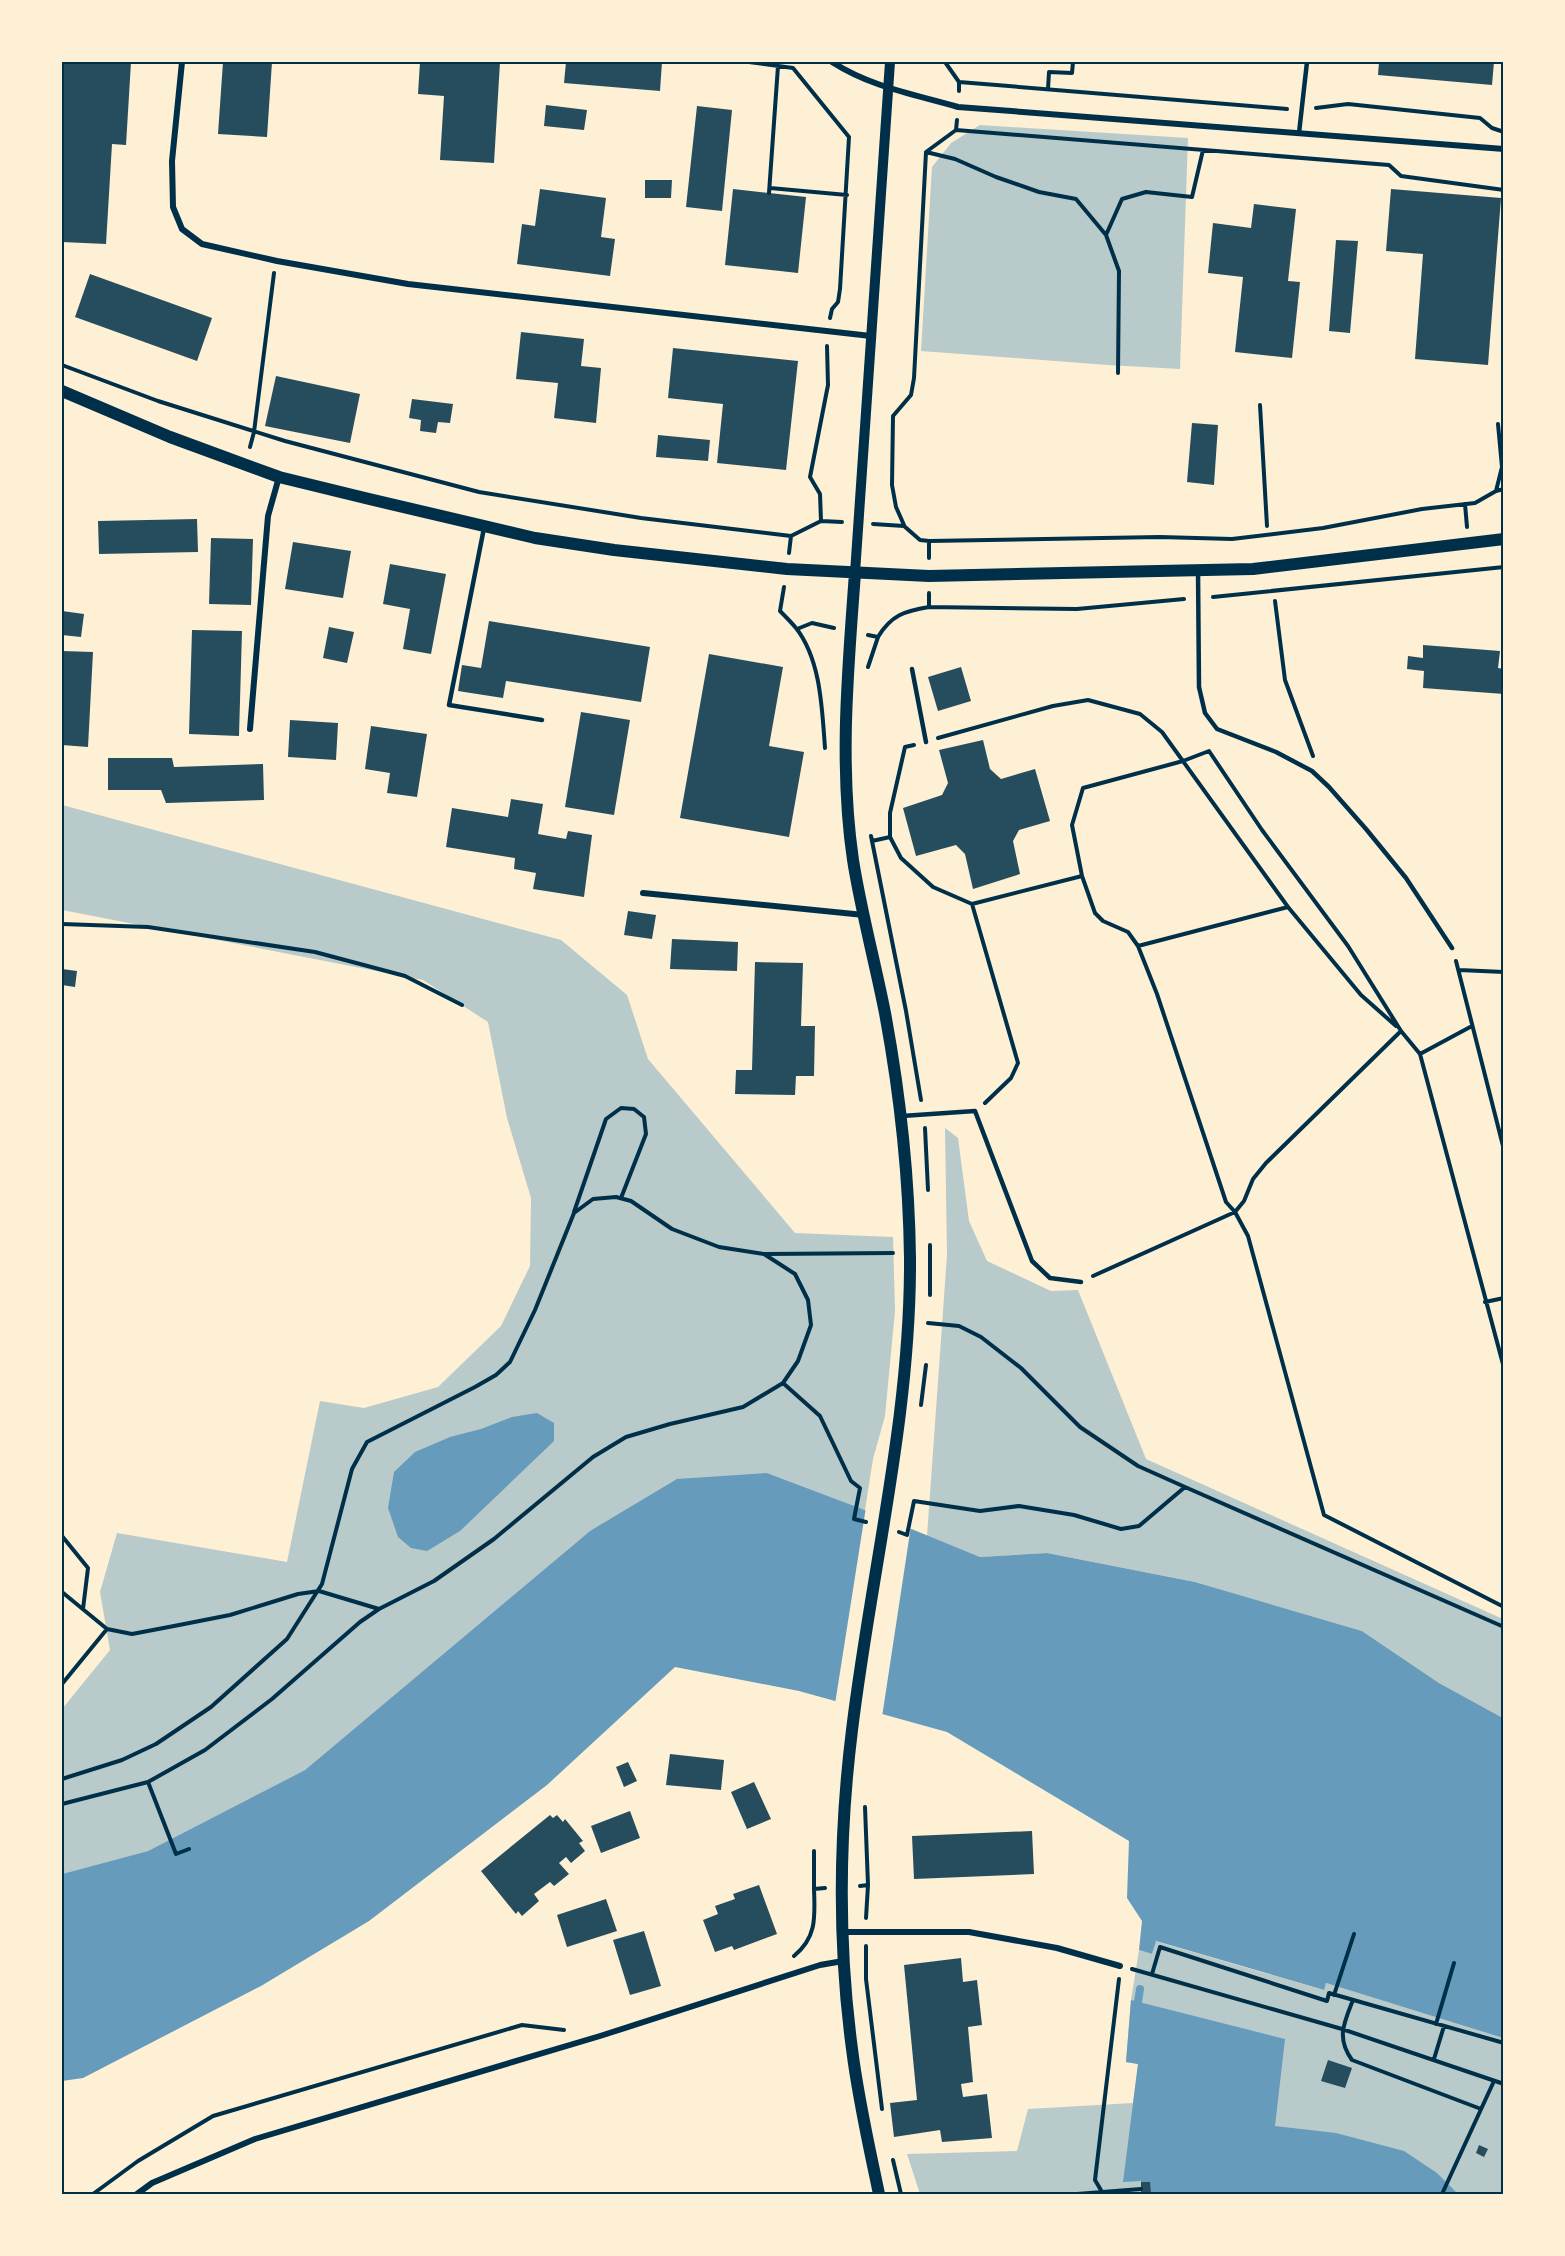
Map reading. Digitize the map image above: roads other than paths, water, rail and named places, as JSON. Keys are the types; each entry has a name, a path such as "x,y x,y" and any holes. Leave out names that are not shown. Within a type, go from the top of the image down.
{"main road":[{"path":"62,391 170,437 279,477 535,538 614,550 787,569 929,576 1254,569 1503,539"},
{"path":"855,573 846,720 847,801 854,861 885,1014 902,1116 910,1254 904,1384 852,1728 845,1800 842,1887 843,1960 852,2050 879,2194"}],"street":[{"path":"182,62 172,161 173,207 182,229 202,244 277,261 430,286 871,336"},
{"path":"832,62 855,76 958,106 1503,149"},
{"path":"855,573 890,62"},
{"path":"250,729 268,516 279,477"},
{"path":"643,893 864,915"},
{"path":"843,1932 969,1932 1057,1948 1120,1966"},
{"path":"137,2194 152,2183 255,2139 600,2036 820,1965 843,1960"}],"lane":[{"path":"1299,133 1306,62"},
{"path":"485,526 449,705 542,720"},
{"path":"1198,570 1199,687 1204,713 1217,729 1276,752 1312,771 1329,787 1406,879 1452,948"},
{"path":"912,669 926,742"},
{"path":"902,1116 975,1111 1032,1261 1050,1278 1081,1282"}],"water":[{"path":"537,1413 554,1423 554,1441 460,1531 427,1551 411,1548 398,1537 388,1508 394,1472 415,1452 450,1437 481,1429 512,1417"},
{"path":"767,1473 980,1557 1047,1553 1195,1582 1362,1631 1439,1683 1503,1718 1503,2038 1326,1983 1324,1990 1156,1941 1152,1954 1139,1950 1142,1921 1127,1898 1129,1841 947,1732 799,1691 675,1667 547,1785 369,1921 261,1986 83,2078 62,2081 62,1874 148,1851 305,1770 590,1531 677,1479"},
{"path":"1131,2000 1285,2039 1275,2126 1336,2133 1404,2151 1437,2173 1458,2194 1141,2194 1141,2181 1123,2182 1138,2064 1126,2062"}],"waterway":[{"path":"1138,2002 1140,1989"}]}
